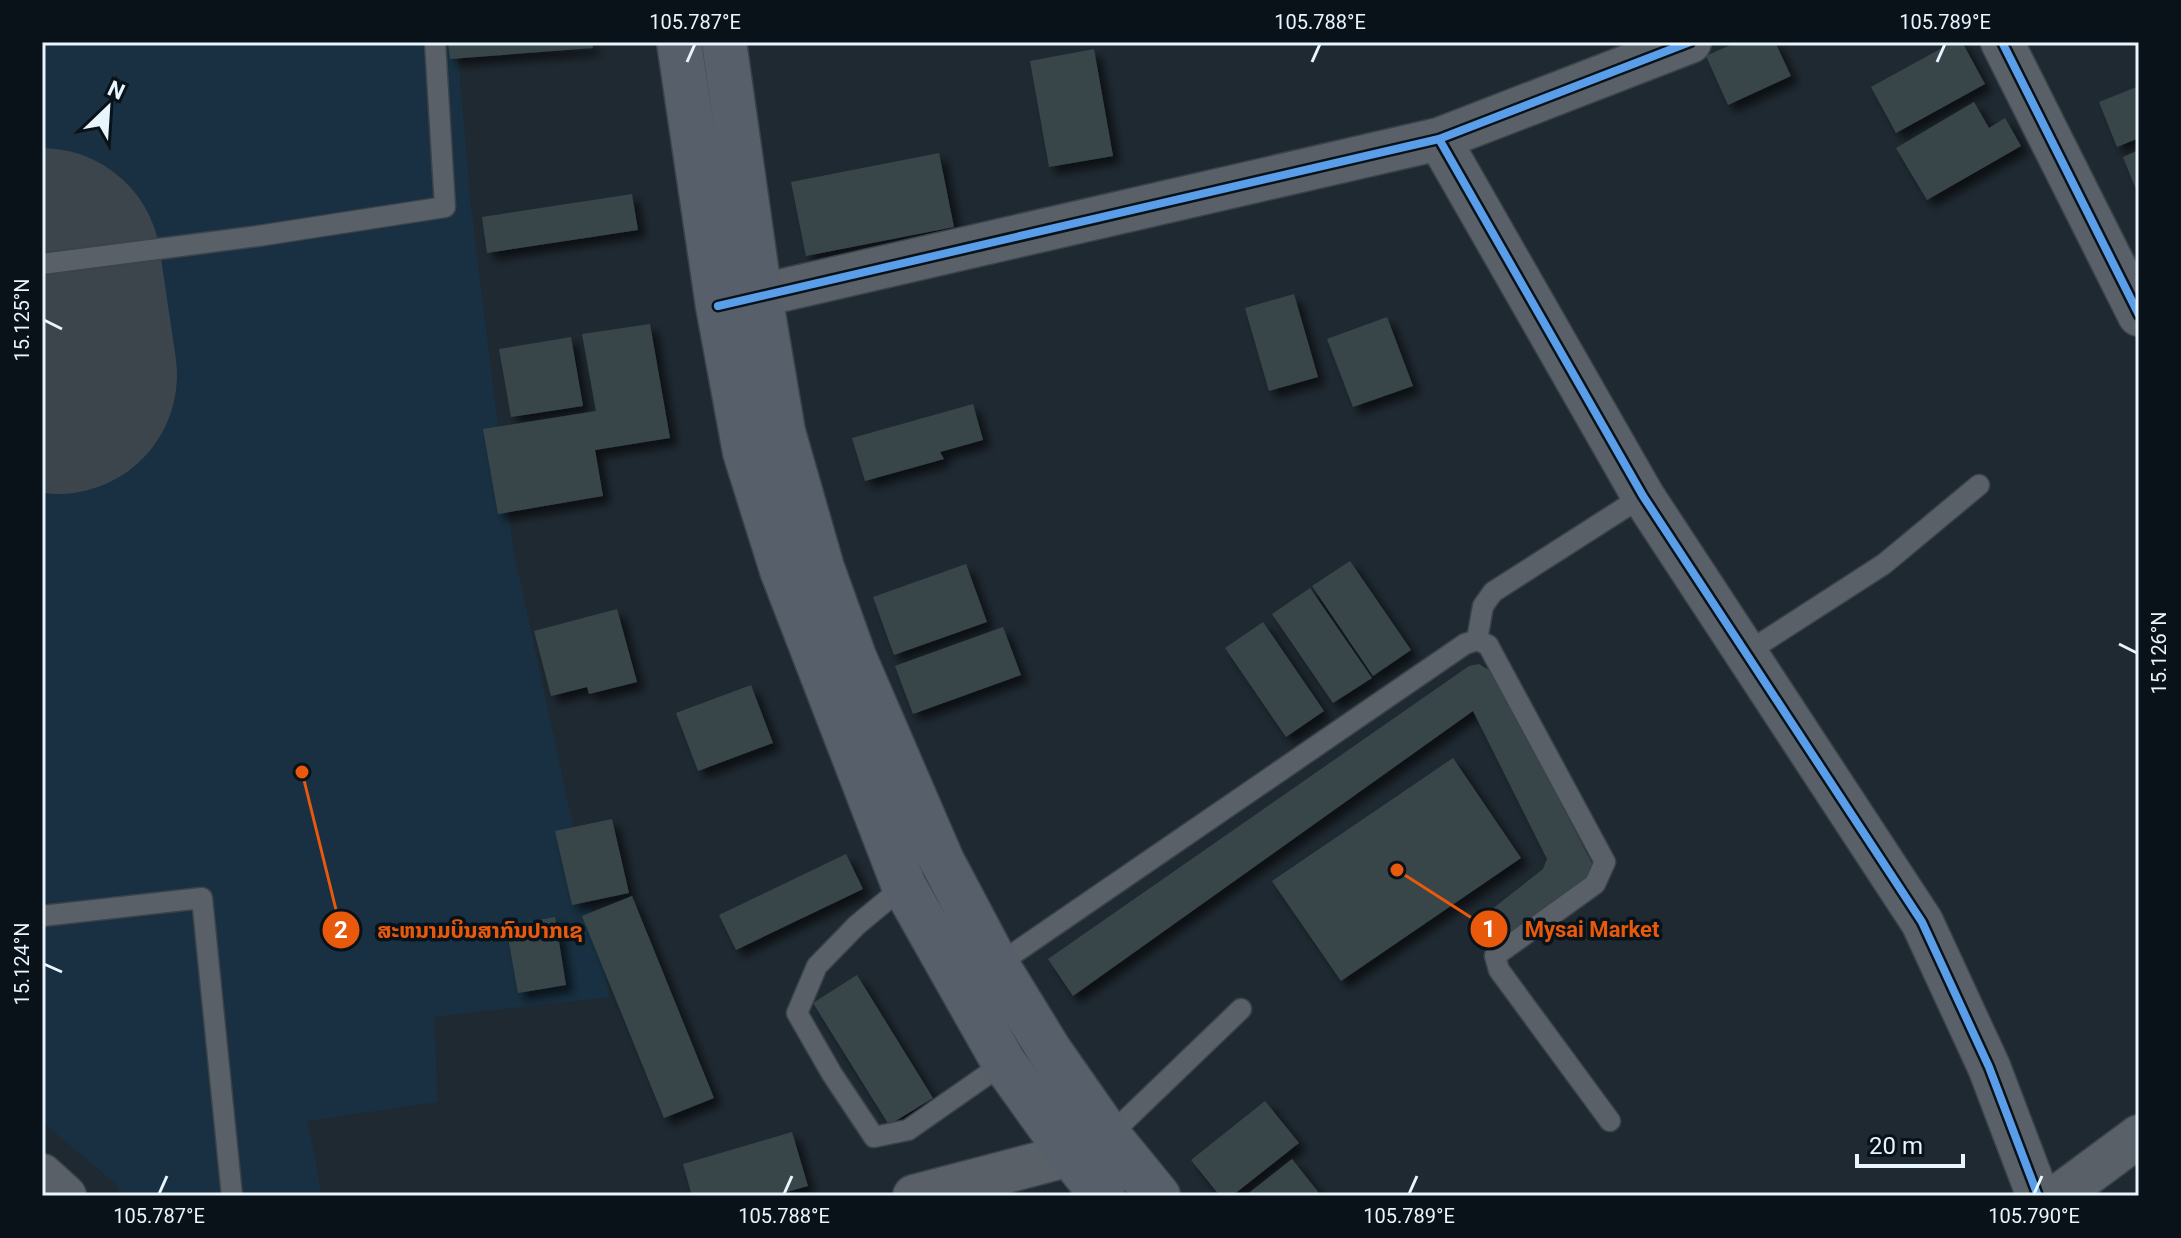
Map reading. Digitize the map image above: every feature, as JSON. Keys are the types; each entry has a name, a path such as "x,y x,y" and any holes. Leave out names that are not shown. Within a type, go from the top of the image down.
{"highway":[{"path":"679,42 718,306 745,452 782,570 904,886 1004,1063 1103,1196"},
{"path":"724,42 783,432 827,583 854,657 942,861 997,965 1049,1050 1109,1136 1158,1196"}],"street":[{"path":"718,306 1439,139 1690,42"},
{"path":"2002,42 2139,315"},
{"path":"1439,139 1643,496 1922,922 1989,1067 2038,1196"},
{"path":"914,1196 1070,1155 1109,1136"},
{"path":"2058,1196 2139,1136"},
{"path":"42,1175 65,1196"}],"lane":[{"path":"42,264 258,236 445,207 435,42"},
{"path":"1746,653 1884,564 1979,485"},
{"path":"1477,640 1483,606 1493,592 1643,496"},
{"path":"997,965 1465,644 1477,640 1488,645 1605,862 1595,884 1495,956 1499,970 1610,1121"},
{"path":"904,886 857,925 817,966 797,1013 832,1074 874,1137 908,1130 1004,1063"},
{"path":"42,916 202,898 232,1196"},
{"path":"1109,1136 1241,1009"}],"shaded area":[{"path":"42,42 457,42 471,206 513,547 610,997 434,1017 438,1102 308,1121 322,1196 120,1196 116,1184 42,1122"}],"building":[{"path":"448,42 592,42 593,48 450,59"},
{"path":"1737,42 1775,42 1791,76 1728,105 1706,56"},
{"path":"1953,42 1962,42 1985,84 1896,133 1871,87"},
{"path":"1094,49 1113,156 1049,167 1030,61"},
{"path":"2139,86 2139,138 2117,147 2099,102"},
{"path":"1974,102 1989,128 2005,118 2021,146 1927,200 1896,148"},
{"path":"2139,150 2139,197 2123,157"},
{"path":"939,153 954,227 806,256 791,182"},
{"path":"632,194 638,230 487,253 482,217"},
{"path":"1294,294 1318,377 1269,391 1245,308"},
{"path":"1387,317 1413,386 1353,407 1327,339"},
{"path":"650,324 670,438 595,450 603,496 498,514 483,429 596,411 582,334"},
{"path":"571,337 583,406 511,417 499,349"},
{"path":"973,404 983,440 940,452 944,459 865,481 852,438"},
{"path":"1350,561 1411,650 1373,676 1312,586"},
{"path":"966,564 987,622 894,655 873,597"},
{"path":"1310,588 1372,678 1333,703 1272,614"},
{"path":"617,609 637,682 589,694 587,687 551,696 534,631"},
{"path":"1263,622 1324,711 1286,737 1225,648"},
{"path":"1003,627 1021,675 913,714 895,666"},
{"path":"1479,664 1492,672 1594,867 1584,882 1499,943 1482,917 1543,869 1547,859 1473,711 1073,996 1048,959 1469,666"},
{"path":"751,685 773,743 698,771 676,713"},
{"path":"1453,758 1521,858 1341,981 1272,881"},
{"path":"612,819 629,893 572,905 555,831"},
{"path":"846,854 863,889 736,950 719,915"},
{"path":"632,896 714,1098 664,1118 582,916"},
{"path":"555,917 566,985 518,993 506,926"},
{"path":"857,975 933,1098 889,1125 813,1003"},
{"path":"1265,1101 1299,1143 1232,1196 1220,1196 1191,1160"},
{"path":"792,1132 808,1186 773,1196 692,1196 683,1164"},
{"path":"1292,1159 1319,1193 1316,1196 1245,1196"}],"runway":[{"path":"42,267 58,375"}],"cycle path":[{"path":"718,306 1439,139 1690,42"},
{"path":"2002,42 2139,315"},
{"path":"1439,139 1643,496 1922,922 1989,1067 2038,1196"}],"place":[{"name":"ສະຫນາມບິນສາກົນປາກເຊ","path":"302,772"},
{"name":"Mysai Market","path":"1397,870"}]}
